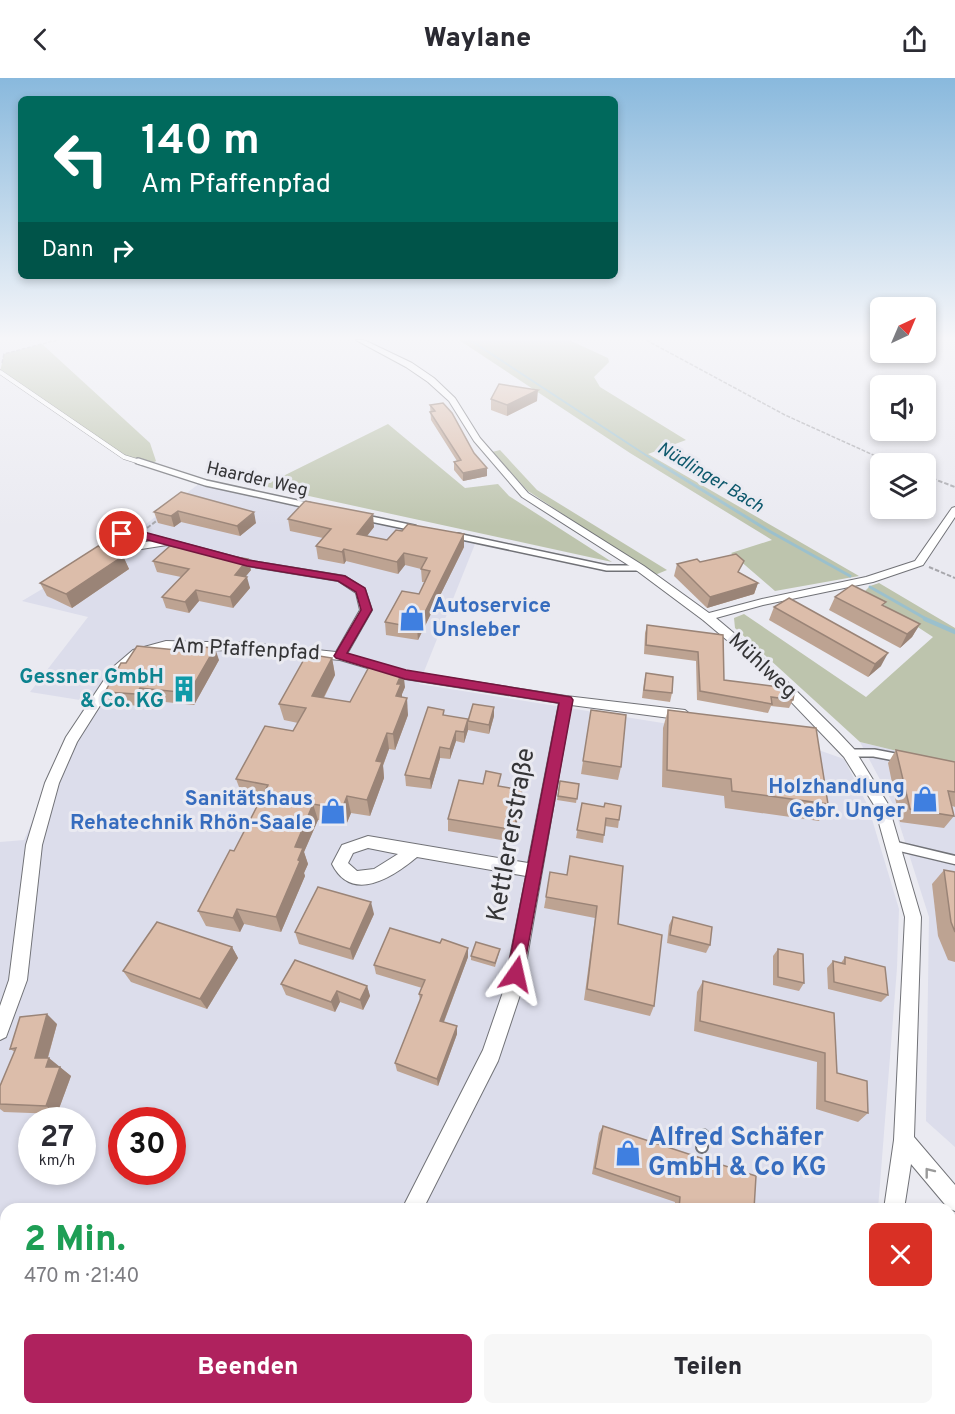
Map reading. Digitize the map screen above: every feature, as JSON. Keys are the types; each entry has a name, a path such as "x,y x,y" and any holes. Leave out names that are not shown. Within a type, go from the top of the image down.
{"street":[{"name":"Mühlweg","path":"454,402 477,439 525,495 640,568 707,617 758,659 849,753 881,804 913,917 904,1140 895,1203"},
{"path":"707,617 762,602 869,580 919,563 955,510"},
{"path":"168,542 148,543 118,550 109,547 107,542 122,534 139,534 247,563 341,578 361,591 366,610 340,656"},
{"name":"Am Pfaffenpfad","path":"0,1031 18,980 34,845 52,783 71,741 116,671 138,653 166,645 248,647 340,656 405,675 566,700 694,716"},
{"name":"Kettlererstraße","path":"415,1203 491,1054 512,992 566,700"},
{"path":"809,731 832,734"},
{"path":"414,850 534,871"},
{"path":"904,1140 955,1201"}],"lane":[{"name":"Haarder Weg","path":"44,402 124,457 206,483 318,508"},
{"path":"361,517 416,528"},
{"path":"449,535 607,568 640,568"},
{"path":"849,753 874,753 905,759"},
{"path":"892,845 955,860"},
{"path":"702,1147 703,1136"}],"path":[{"path":"762,402 870,453"},
{"path":"936,480 955,487"},
{"path":"139,534 164,515"},
{"path":"919,563 955,578"}],"shaded area":[{"path":"200,483 475,544 419,684 807,746 844,759 868,806 899,909 897,968 878,1203 0,1203 0,842 24,840 86,701 30,692 88,617 22,601 125,540"},
{"path":"860,742 955,765 955,1147 926,1121 929,917 893,804"}],"green space":[{"path":"44,402 106,402 150,443 156,461 148,466 124,457"},
{"path":"553,402 625,402 686,440 648,454 859,576 775,591 731,553 772,540 630,453"},
{"path":"388,424 465,488 498,484 509,496 612,562 263,486"},
{"path":"500,450 537,490 667,570 655,575 528,491 492,452"},
{"path":"879,583 955,628 955,765 860,742 735,628 734,618 744,614 866,697 933,637 864,592 870,586"}],"building":[{"path":"443,403 452,413 474,453 487,468 463,473 454,462 461,460 430,412 435,411 430,405"},
{"path":"181,492 254,512 237,526 178,511 171,516 154,512"},
{"path":"305,501 373,514 357,534 387,540 396,530 402,531 408,524 464,534 417,628 385,622 402,591 419,594 430,571 421,569 427,558 404,553 397,562 344,549 342,552 316,546 331,529 288,519"},
{"path":"98,546 123,556 66,594 40,583"},
{"path":"170,546 248,559 235,575 247,577 230,597 196,590 185,602 162,597 189,569 153,561"},
{"path":"736,554 744,561 738,572 758,583 710,597 677,564 697,559 700,562"},
{"path":"852,585 886,602 882,605 920,624 907,634 835,597"},
{"path":"789,598 888,653 875,664 774,607"},
{"path":"647,625 723,635 724,680 787,688 794,694 793,700 771,697 772,704 700,691 698,652 646,645"},
{"path":"137,646 186,651 189,646 215,648 189,693 140,688 136,694 105,692 121,663 126,663"},
{"path":"307,654 332,658 312,696 350,702 370,665 403,670 397,684 401,684 396,696 407,698 393,734 387,733 376,761 382,762 367,800 347,796 342,809 313,804 295,847 303,848 298,860 300,861 276,917 237,909 233,918 198,911 230,850 234,851 268,785 236,779 265,726 293,731 306,708 279,704"},
{"path":"646,673 673,677 672,693 644,690"},
{"path":"473,704 494,707 489,725 468,721"},
{"path":"428,707 444,710 443,715 468,719 464,732 456,731 450,749 440,747 430,779 405,775"},
{"path":"591,710 626,715 621,767 583,761"},
{"path":"668,710 816,728 828,804 732,791 731,779 667,770"},
{"name":"Holzhandlung Gebr. Unger","path":"896,750 955,762 955,792 948,791 954,816 910,809"},
{"path":"486,771 501,774 498,786 522,790 514,830 448,819 459,780 483,784"},
{"path":"560,781 579,784 577,799 558,796"},
{"path":"582,803 604,807 605,803 621,806 619,820 606,818 604,835 577,830"},
{"path":"570,856 623,866 618,924 662,935 654,1006 587,989 597,906 546,897 550,872 567,875"},
{"path":"944,870 955,872 955,932 951,922"},
{"path":"318,887 371,902 350,949 295,932"},
{"path":"673,917 712,927 710,945 670,935"},
{"path":"157,922 232,947 200,999 123,971"},
{"path":"390,928 440,943 442,939 468,948 440,1021 457,1026 437,1079 395,1063 422,995 419,994 425,980 374,965"},
{"path":"476,942 500,949 495,963 471,956"},
{"path":"778,949 803,954 804,983 778,977"},
{"path":"845,957 885,967 888,995 834,982 833,961 845,964"},
{"path":"295,960 367,986 360,1000 337,991 331,1002 281,984"},
{"path":"703,981 834,1013 837,1073 867,1081 868,1113 825,1101 825,1053 700,1021"},
{"path":"47,1014 35,1058 49,1058 46,1067 60,1067 46,1106 0,1104 0,1086 16,1048 10,1049 20,1017"},
{"name":"Alfred Schäfer GmbH & Co KG","path":"603,1126 756,1176 754,1203 680,1203 680,1197 595,1168"}],"waterway":[{"name":"Nüdlinger Bach","path":"565,402 658,463"},
{"name":"Nüdlinger Bach","path":"655,461 769,531 850,576"},
{"name":"Nüdlinger Bach","path":"870,587 928,620"},
{"name":"Nüdlinger Bach","path":"925,619 955,632"}],"place":[{"name":"Autoservice Unsleber","path":"412,618"},
{"name":"Gessner GmbH & Co. KG","path":"184,689"},
{"name":"Holzhandlung Gebr. Unger","path":"925,799"},
{"name":"Sanitätshaus Rehatechnik Rhön-Saale","path":"333,811"},
{"name":"Alfred Schäfer GmbH & Co KG","path":"628,1153"}],"route":[{"path":"122,534 133,533 247,563 341,578 361,591 366,610 340,656 405,675 566,700 516,974"}]}
